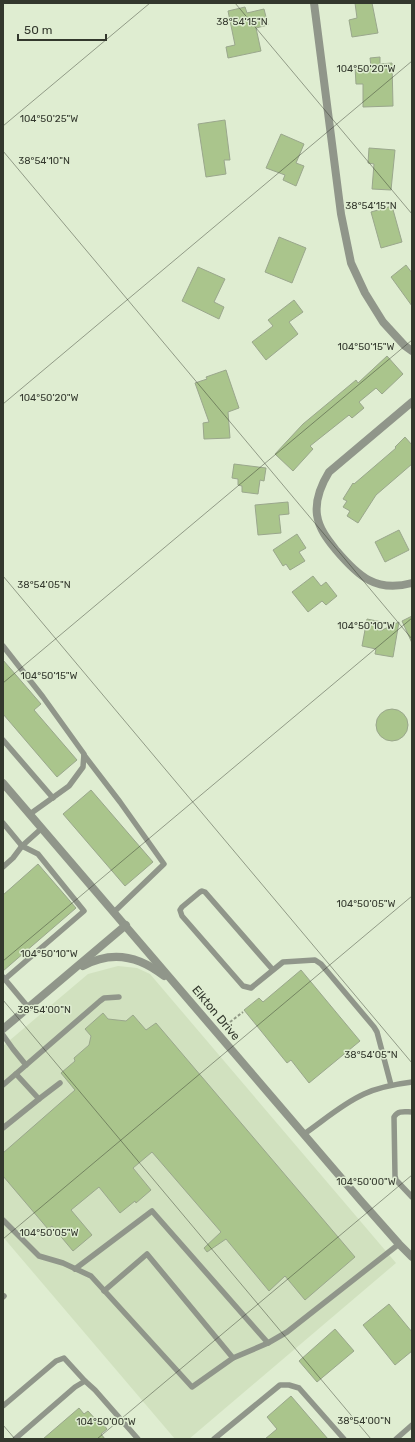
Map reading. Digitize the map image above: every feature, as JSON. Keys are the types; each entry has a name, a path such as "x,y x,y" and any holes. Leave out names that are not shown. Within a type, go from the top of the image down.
{"street":[{"path":"314,3 342,214 351,263 364,293 383,322 405,346 412,351"},
{"path":"412,402 329,472 318,493 316,506 317,516 321,528 327,538 357,574 379,585 391,586 412,583"},
{"name":"Elkton Drive","path":"3,783 304,1134 412,1257"},
{"path":"3,1029 126,925"},
{"path":"63,978 91,961 102,958 124,956 146,964 157,970 180,988"}],"lane":[{"path":"3,646 43,697 164,864 114,912"},
{"path":"3,740 53,798"},
{"path":"30,814 70,786 83,767 84,754"},
{"path":"3,823 22,846 38,854 84,911 4,978 28,1007"},
{"path":"3,867 13,858 22,846 42,828"},
{"path":"273,970 205,892 200,892 182,907 180,913 244,986 251,988 283,962 315,960 321,964 374,1026 377,1032 391,1085"},
{"path":"3,1085 100,1001 104,998 119,997"},
{"path":"3,1029 13,1049 26,1065"},
{"path":"16,1074 39,1099"},
{"path":"3,1128 60,1082"},
{"path":"304,1134 363,1094 391,1085 412,1082"},
{"path":"412,1112 399,1112 396,1113 394,1117 395,1176 396,1180 412,1197"},
{"path":"76,1269 152,1211 268,1343"},
{"path":"3,1220 39,1256 63,1263 91,1276 192,1387 233,1358 268,1343 287,1332 399,1244"},
{"path":"104,1291 147,1254 233,1358"},
{"path":"3,1406 56,1361 64,1358 95,1390 138,1439"},
{"path":"15,1439 75,1387 85,1381"},
{"path":"214,1439 280,1385 289,1385 299,1388 344,1439"},
{"path":"396,1439 412,1425"}],"path":[{"path":"230,1022 243,1012"}],"shaded area":[{"path":"118,966 137,968 150,974 396,1263 189,1439 175,1439 3,1237 3,1046 88,974"}],"building":[{"path":"355,3 372,3 378,33 352,37 349,20 357,18"},
{"path":"245,7 247,13 264,9 268,25 256,28 261,51 228,58 226,47 235,45 228,11"},
{"path":"380,57 380,64 392,63 393,106 363,107 363,84 356,84 355,67 371,67 370,58"},
{"path":"225,120 230,160 224,160 226,174 206,177 198,124"},
{"path":"281,134 304,144 296,163 304,166 296,186 283,180 285,175 266,168"},
{"path":"369,148 395,150 391,190 372,189 374,164 368,163"},
{"path":"392,206 402,242 381,248 371,212"},
{"path":"279,237 306,248 292,283 265,272"},
{"path":"406,265 412,273 412,306 391,277"},
{"path":"198,267 225,279 214,302 224,307 219,319 182,301"},
{"path":"294,300 303,312 289,322 298,334 266,360 252,342 273,326 268,320"},
{"path":"387,356 403,374 382,394 376,388 359,402 364,408 352,418 349,415 310,446 313,449 293,471 275,454 303,424 356,380 358,383"},
{"path":"226,370 239,408 228,412 230,438 204,439 203,423 209,422 195,383 207,379 206,377"},
{"path":"405,437 412,445 412,464 376,495 358,523 347,516 350,511 343,507 347,501 343,499 353,483 354,484 396,448 395,447"},
{"path":"234,464 266,468 264,481 260,480 258,494 242,492 242,486 238,485 238,479 232,478"},
{"path":"288,502 289,514 279,515 281,533 258,535 255,505"},
{"path":"399,530 409,550 385,562 375,542"},
{"path":"297,534 306,548 299,552 305,561 290,570 286,564 283,566 273,550"},
{"path":"313,576 321,586 326,582 337,596 326,605 322,601 308,612 292,592"},
{"path":"412,616 412,643 402,621"},
{"path":"367,619 382,622 380,631 399,622 393,657 375,654 376,649 362,646"},
{"path":"3,660 41,704 34,710 77,760 57,777 3,714"},
{"path":"389,709 395,709 405,716 408,725 407,731 401,738 395,741 389,741 379,734 376,728 376,722 383,712"},
{"path":"91,790 153,862 125,886 63,814"},
{"path":"38,864 76,908 3,971 3,895"},
{"path":"301,970 360,1041 309,1083 291,1060 287,1063 244,1010 259,998 263,1002"},
{"path":"103,1013 108,1019 126,1021 133,1015 146,1030 156,1023 355,1257 305,1300 285,1276 269,1291 226,1239 207,1252 204,1248 221,1232 152,1152 133,1168 151,1190 136,1203 135,1201 120,1213 99,1187 71,1210 92,1235 73,1251 52,1226 48,1229 3,1176 3,1153 75,1090 61,1073 75,1061 74,1058 89,1045 91,1036 85,1029"},
{"path":"389,1304 412,1332 412,1351 395,1365 363,1325"},
{"path":"335,1329 354,1351 317,1382 299,1361"},
{"path":"291,1396 328,1439 265,1439 277,1429 267,1417"},
{"path":"79,1408 84,1414 88,1411 97,1421 99,1419 107,1429 101,1434 105,1439 43,1439"}]}
